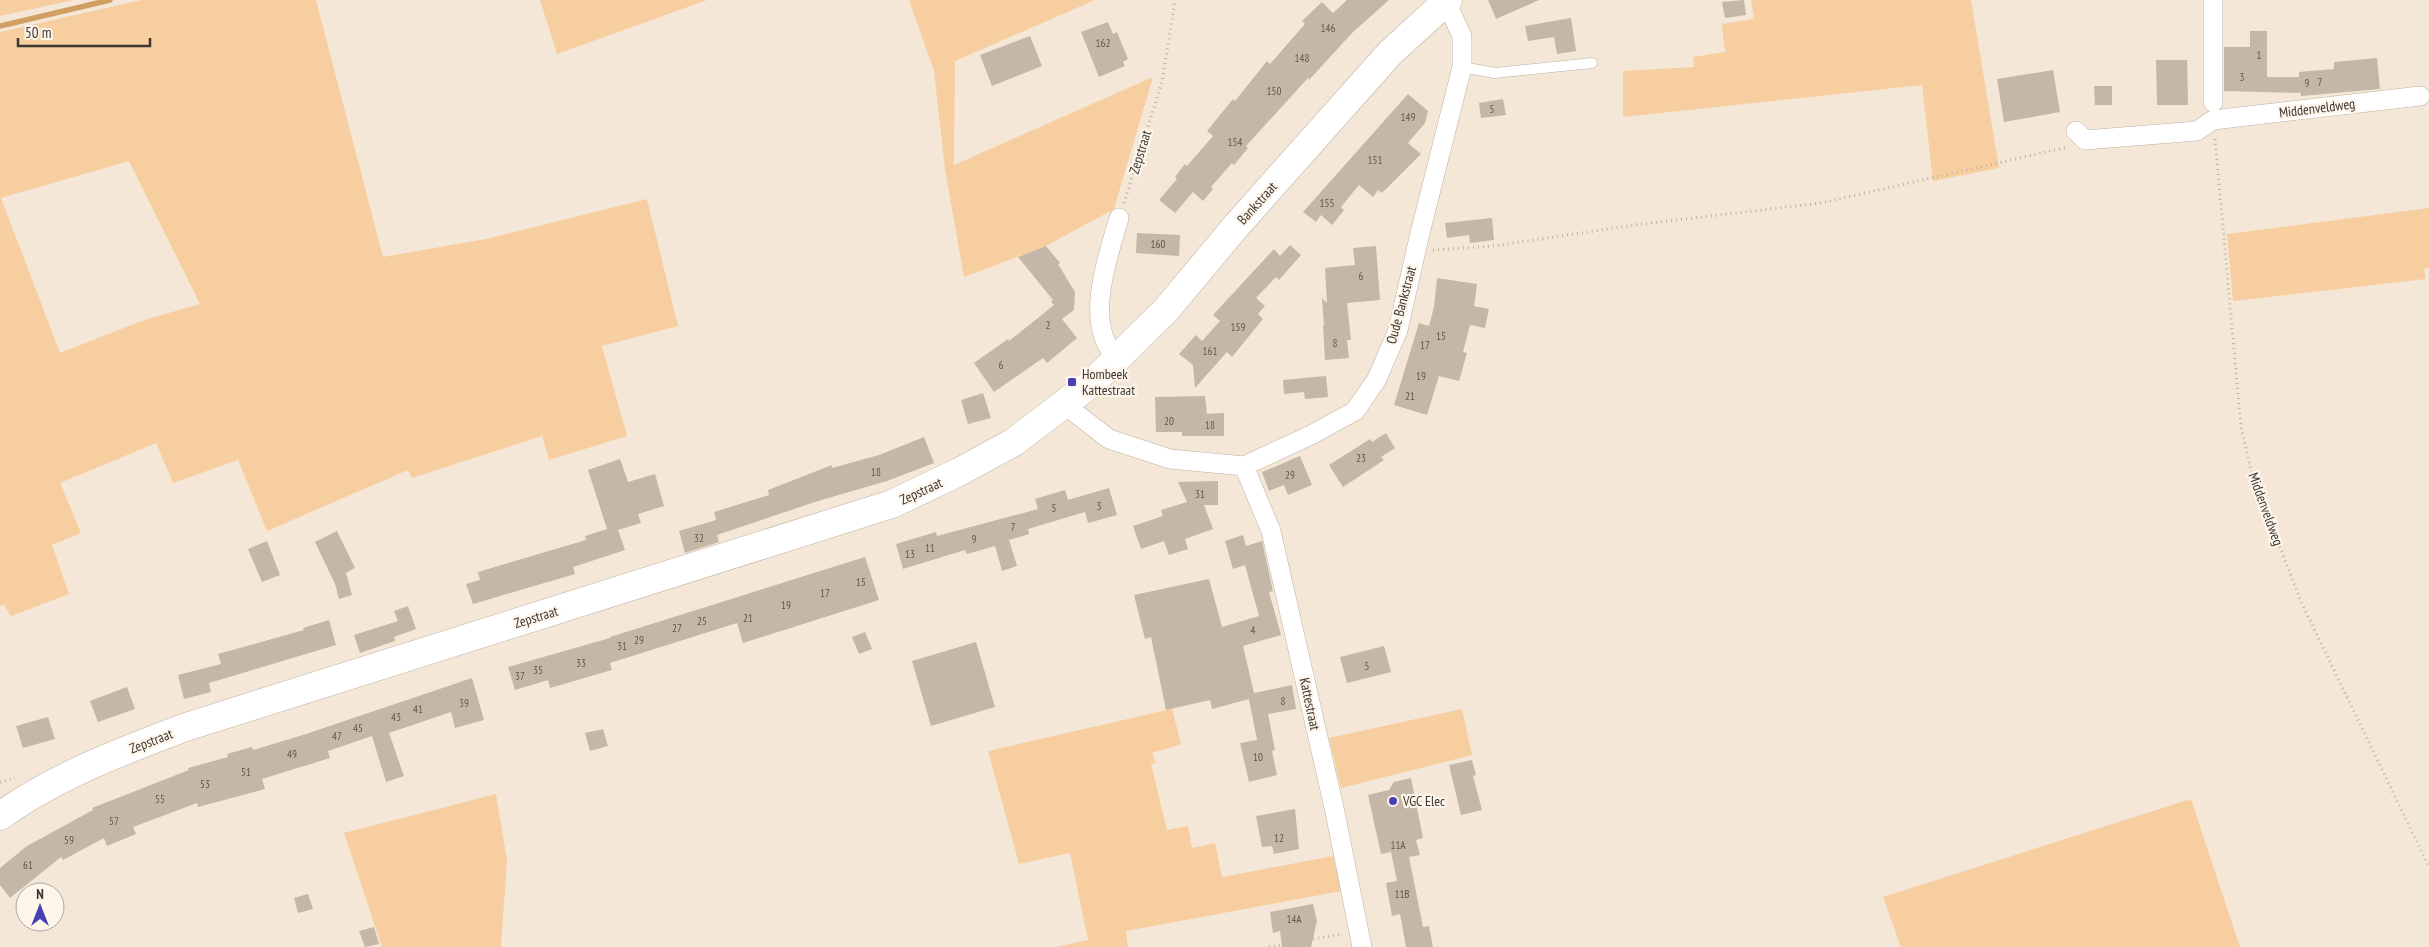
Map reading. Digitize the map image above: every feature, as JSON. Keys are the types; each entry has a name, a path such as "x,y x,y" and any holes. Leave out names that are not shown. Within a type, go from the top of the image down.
{"street":[{"path":"2213,0 2213,102"},
{"name":"Oude Bankstraat","path":"1244,466 1311,435 1355,411 1377,379 1398,330 1415,252 1462,68 1462,36 1447,1"},
{"name":"Bankstraat","path":"1065,405 1118,359 1166,310 1237,225 1390,53 1447,1"},
{"name":"Middenveldweg","path":"2076,131 2085,140 2197,131 2213,120 2420,96"},
{"path":"1118,359 1107,346 1102,332 1100,301 1102,282 1119,218"},
{"path":"1065,405 1109,439 1170,459 1244,466"},
{"name":"Zepstraat","path":"0,816 63,779 113,755 186,727 892,504 959,472 1014,442 1065,405"},
{"name":"Kattestraat","path":"1244,466 1271,531 1361,939"}],"lane":[{"path":"1462,68 1495,73 1592,63"}],"path":[{"name":"Zepstraat","path":"1119,218 1162,82 1175,0"},
{"name":"Middenveldweg","path":"2213,120 2241,427 2253,478 2302,604 2429,867"},
{"path":"1415,252 1494,246 1634,225 1821,203 2102,139"},
{"path":"1269,947 1361,939"}],"shaded area":[{"path":"0,0 74,0 0,16"},
{"path":"141,0 316,0 383,257 486,239 647,199 678,326 602,346 627,436 549,460 542,436 412,478 408,470 267,531 238,460 173,483 156,443 60,483 81,533 52,545 69,594 11,616 4,605 0,606 0,32","holes":["129,161 200,304 144,320 60,353 1,198"]},
{"path":"540,0 707,0 557,54"},
{"path":"909,0 1095,0 955,61 954,165 1153,77 1114,209 1046,246 964,277 945,169 934,71"},
{"path":"1751,0 1971,0 1999,168 1933,181 1922,85 1623,117 1623,71 1694,67 1693,57 1725,52 1722,24 1754,19"},
{"path":"2429,208 2429,268 2424,269 2426,279 2233,301 2227,234"},
{"path":"1172,709 1181,743 1152,753 1156,763 1151,764 1167,830 1188,826 1192,848 1215,843 1222,877 1333,856 1342,891 1126,931 1128,947 1056,947 1088,940 1070,853 1019,864 988,751"},
{"path":"1462,709 1472,755 1341,788 1329,738"},
{"path":"496,794 507,860 501,947 382,947 344,833"},
{"path":"2191,799 2240,947 1901,947 1883,897"}],"building":[{"path":"1347,0 1389,0 1352,33 1309,80 1308,78 1246,146 1248,148 1234,165 1232,163 1211,187 1213,189 1203,201 1193,192 1175,213 1159,200 1177,179 1175,177 1185,164 1187,166 1213,136 1207,131 1233,99 1235,101 1267,61 1270,64 1305,24 1302,21 1322,2 1333,13"},
{"path":"1488,0 1539,0 1496,19"},
{"path":"1744,0 1746,15 1725,18 1722,2"},
{"path":"1571,18 1576,51 1557,54 1554,37 1528,41 1525,26"},
{"path":"1108,22 1113,34 1117,32 1128,59 1123,62 1125,66 1099,77 1081,32"},
{"path":"2250,31 2267,31 2267,77 2299,77 2299,72 2334,69 2334,62 2377,58 2380,89 2301,96 2301,93 2224,91 2224,47 2250,47"},
{"path":"1030,36 1042,66 992,86 980,55"},
{"path":"2156,60 2187,60 2188,105 2157,105"},
{"path":"2053,70 2060,112 2004,122 1997,79"},
{"path":"2094,86 2112,86 2112,105 2095,105"},
{"path":"1408,94 1428,111 1425,123 1408,143 1421,154 1382,193 1378,190 1373,197 1359,185 1341,207 1344,210 1332,225 1321,215 1316,222 1303,212"},
{"path":"1503,99 1506,115 1481,118 1479,103"},
{"path":"1492,218 1494,240 1470,243 1469,235 1447,238 1445,223"},
{"path":"1137,233 1180,235 1179,256 1136,253"},
{"path":"1290,245 1301,255 1279,280 1276,277 1256,298 1265,306 1258,314 1263,319 1232,357 1227,352 1195,388 1193,365 1179,354 1196,335 1202,341 1220,321 1213,315 1274,249 1280,256"},
{"path":"1046,246 1060,263 1058,264 1075,292 1074,310 1062,319 1077,338 1047,363 1043,358 994,392 974,363 1008,339 1009,341 1054,305 1051,302 1053,300 1018,257"},
{"path":"1376,246 1380,300 1347,303 1351,340 1347,340 1349,358 1325,360 1322,298 1327,303 1325,268 1355,265 1353,248"},
{"path":"1437,278 1477,284 1474,306 1489,309 1485,328 1470,325 1463,352 1467,353 1459,381 1439,376 1427,415 1394,405 1419,323 1429,326 1434,307"},
{"path":"1326,376 1328,397 1305,399 1304,392 1284,394 1283,380"},
{"path":"983,393 991,418 968,424 961,400"},
{"path":"1205,396 1207,414 1224,413 1224,436 1182,436 1182,432 1156,432 1155,397"},
{"path":"1386,433 1395,448 1381,457 1384,460 1343,487 1329,465 1370,439 1372,442"},
{"path":"924,437 934,463 887,481 818,501 717,535 719,542 685,553 679,531 716,520 714,512 769,495 768,490 832,465 832,468 879,455"},
{"path":"1300,456 1312,485 1288,495 1284,485 1269,491 1262,472"},
{"path":"620,459 628,482 655,474 664,506 638,514 641,523 618,530 625,550 573,567 575,574 473,604 466,584 480,580 478,572 586,540 585,536 607,529 588,470"},
{"path":"1218,481 1218,505 1204,505 1213,529 1185,539 1188,549 1169,555 1164,541 1141,549 1133,526 1163,516 1161,510 1187,502 1178,482"},
{"path":"1109,488 1117,515 1088,523 1085,512 1028,529 1029,534 1009,540 1017,566 1002,571 995,546 967,554 965,550 903,569 896,544 936,532 937,536 1038,509 1035,499 1065,490 1068,500"},
{"path":"337,531 355,568 346,573 352,595 339,599 335,584 315,542"},
{"path":"1243,535 1246,546 1262,541 1273,591 1269,592 1281,635 1243,646 1254,693 1292,685 1296,709 1268,714 1275,750 1272,751 1277,775 1249,782 1240,743 1257,740 1249,699 1212,709 1210,700 1166,710 1151,637 1145,639 1134,595 1209,579 1222,627 1259,616 1245,565 1233,569 1225,541"},
{"path":"267,541 280,575 262,582 248,549"},
{"path":"865,557 879,600 743,643 737,623 610,663 612,670 550,688 548,680 515,690 508,667 610,638"},
{"path":"408,606 416,629 394,637 395,641 360,653 354,635 398,621 394,611"},
{"path":"329,620 336,645 209,683 211,692 184,699 178,675 221,664 218,654 304,630 303,628"},
{"path":"865,632 872,649 859,654 852,637"},
{"path":"976,642 995,707 931,726 912,661"},
{"path":"1384,646 1391,672 1347,683 1340,657"},
{"path":"472,678 484,720 455,728 451,712 389,733 404,776 386,782 372,736 328,751 330,758 262,779 265,789 198,807 197,803 133,827 136,834 107,846 104,838 63,860 61,857 30,882 15,882 15,894 10,898 0,885 0,868 27,846 93,810 92,808 189,770 188,768 228,757 227,754 252,747 253,750"},
{"path":"127,687 135,709 98,722 90,701"},
{"path":"48,717 55,739 23,748 16,726"},
{"path":"603,729 608,746 590,751 585,733"},
{"path":"1472,760 1476,775 1473,776 1482,810 1461,815 1449,765"},
{"path":"1411,778 1423,838 1416,840 1420,855 1409,857 1423,927 1429,926 1433,947 1406,947 1400,914 1392,916 1386,883 1397,881 1391,852 1381,854 1368,795 1389,790 1394,782"},
{"path":"1295,809 1299,849 1274,854 1272,846 1262,847 1256,816"},
{"path":"308,894 313,909 298,913 294,898"},
{"path":"1313,904 1317,921 1311,947 1282,947 1280,931 1273,933 1270,912"},
{"path":"374,927 379,944 365,947 359,931"}],"waterway":[{"path":"0,26 110,0"}],"place":[{"name":"Hombeek Kattestraat","path":"1072,382"},
{"name":"VGC Elec","path":"1393,801"}]}
